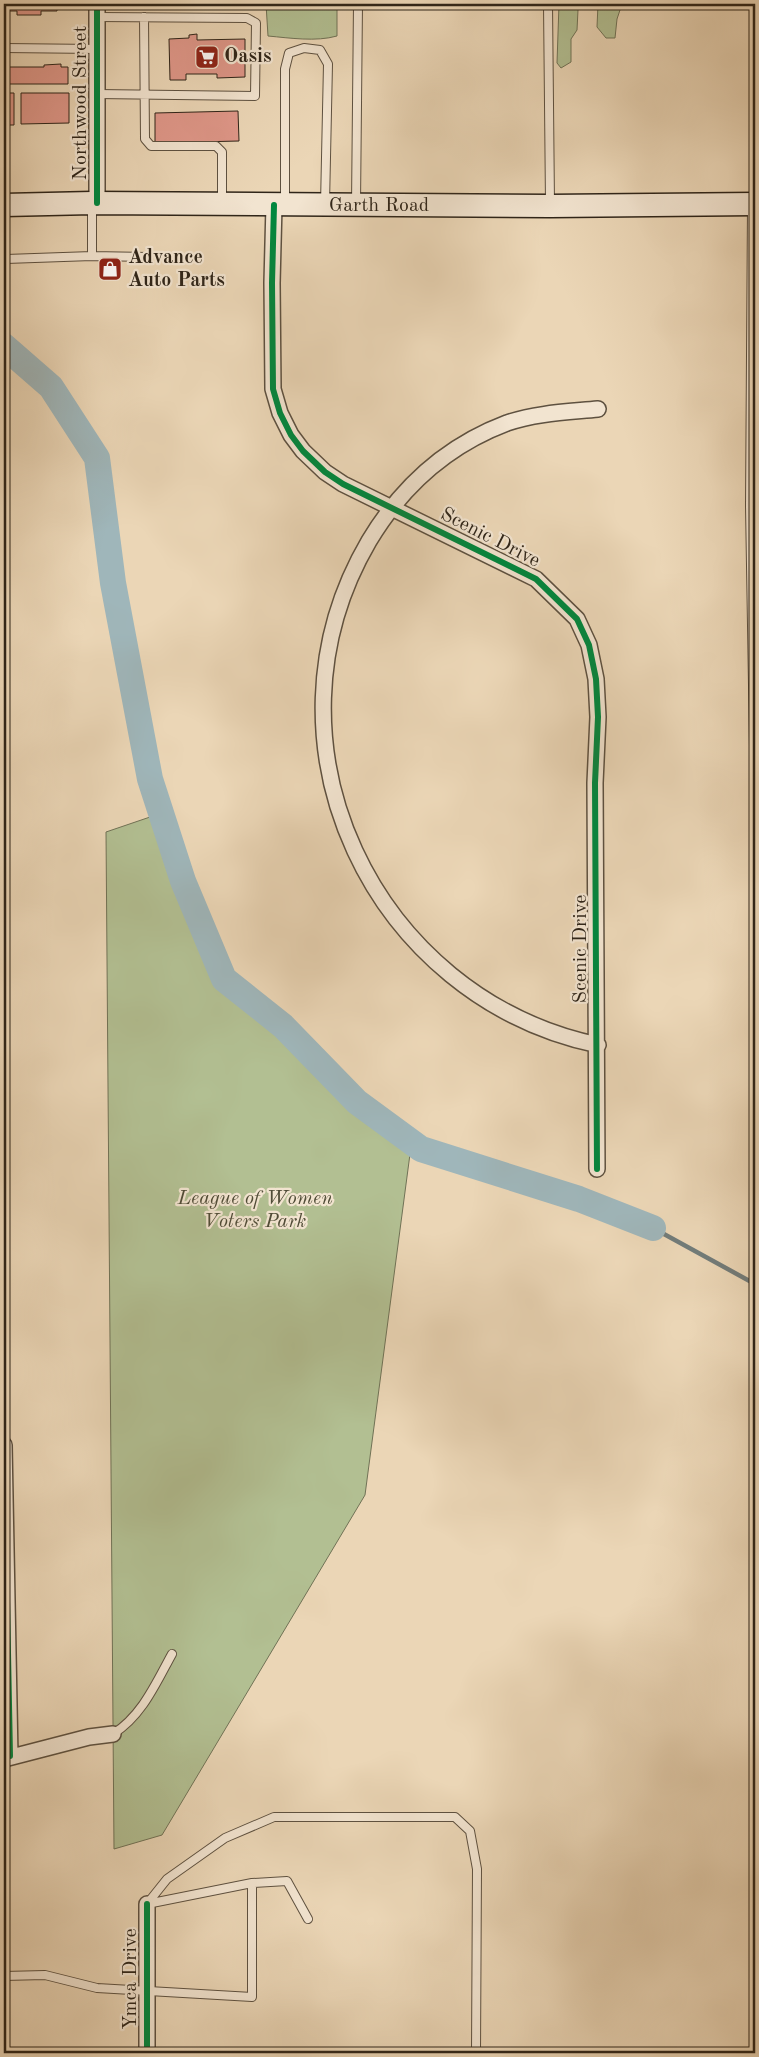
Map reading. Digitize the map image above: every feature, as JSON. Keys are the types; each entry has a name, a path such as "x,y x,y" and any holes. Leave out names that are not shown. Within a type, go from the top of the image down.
{"main road":[{"name":"Garth Road","path":"4,205 94,203 324,206 753,204"}],"street":[{"name":"Northwood Street","path":"94,203 97,10"},
{"name":"Scenic Drive","path":"280,205 272,283 273,389 280,413 291,435 303,452 325,472 343,484 536,579 578,619 589,645 596,679 598,716 595,757 598,1045 597,1169"},
{"path":"598,409 535,416 508,423 461,445 431,465 409,487 379,524 350,578 334,630 325,679 326,744 338,810 348,837 380,897 415,942 436,964 460,983 506,1013 567,1038 598,1045"},
{"path":"4,1445 7,1757 89,1736 113,1734"},
{"name":"Ymca Drive","path":"147,1904 147,2053"}],"lane":[{"path":"356,206 358,4"},
{"path":"548,4 550,206"},
{"path":"97,10 144,17 247,18 256,23 255,96 97,94"},
{"path":"144,17 145,139 151,146 216,146 220,149 222,152 222,205"},
{"path":"4,48 97,49"},
{"path":"280,205 286,69 289,53 304,48 320,50 328,64 324,206"},
{"path":"92,256 94,203"},
{"path":"753,204 755,745"},
{"path":"6,259 92,256 148,257"},
{"path":"113,1734 126,1726 138,1712 172,1654"},
{"path":"147,1904 167,1879 225,1838 274,1817 455,1817 470,1832 477,1869 476,2053"},
{"path":"147,1904 252,1883 287,1881 308,1919"},
{"path":"4,1976 45,1975 97,1988 252,1997 252,1883"}],"green space":[{"path":"266,4 337,4 337,36 312,39 268,36"},
{"path":"559,4 574,4 578,10 577,30 571,39 571,62 561,68 557,63"},
{"path":"598,4 622,4 617,19 615,38 606,38 597,27"},
{"name":"League of Women Voters Park","path":"153,816 210,970 410,1154 365,1495 162,1835 114,1849 106,832"}],"building":[{"path":"4,4 57,4 57,11 41,11 41,15 17,15 17,11 4,11"},
{"name":"Oasis","path":"197,34 197,40 245,39 245,77 217,78 217,74 186,74 186,80 170,80 169,39 189,38 189,35"},
{"path":"61,64 61,67 68,67 68,84 4,84 4,67 44,67 44,65"},
{"path":"4,93 14,93 14,125 4,125"},
{"path":"21,93 69,93 69,123 21,124"},
{"name":"Oasis","path":"238,111 239,141 155,143 155,113"}],"waterway":[{"path":"4,346 51,387 97,458 113,583 150,779 183,881 224,979 283,1026 357,1102 421,1149 579,1199 653,1228"},
{"path":"653,1228 755,1284"}],"cycle path":[{"path":"97,4 97,203"},
{"path":"274,205 272,283 273,389 280,413 291,435 303,451 325,472 343,484 536,579 577,619 589,645 596,679 598,717 595,783 597,1169"},
{"path":"4,1445 10,1756"},
{"path":"147,1904 147,2053"}],"place":[{"name":"Oasis","path":"207,57"},
{"name":"Advance Auto Parts","path":"110,269"}]}
